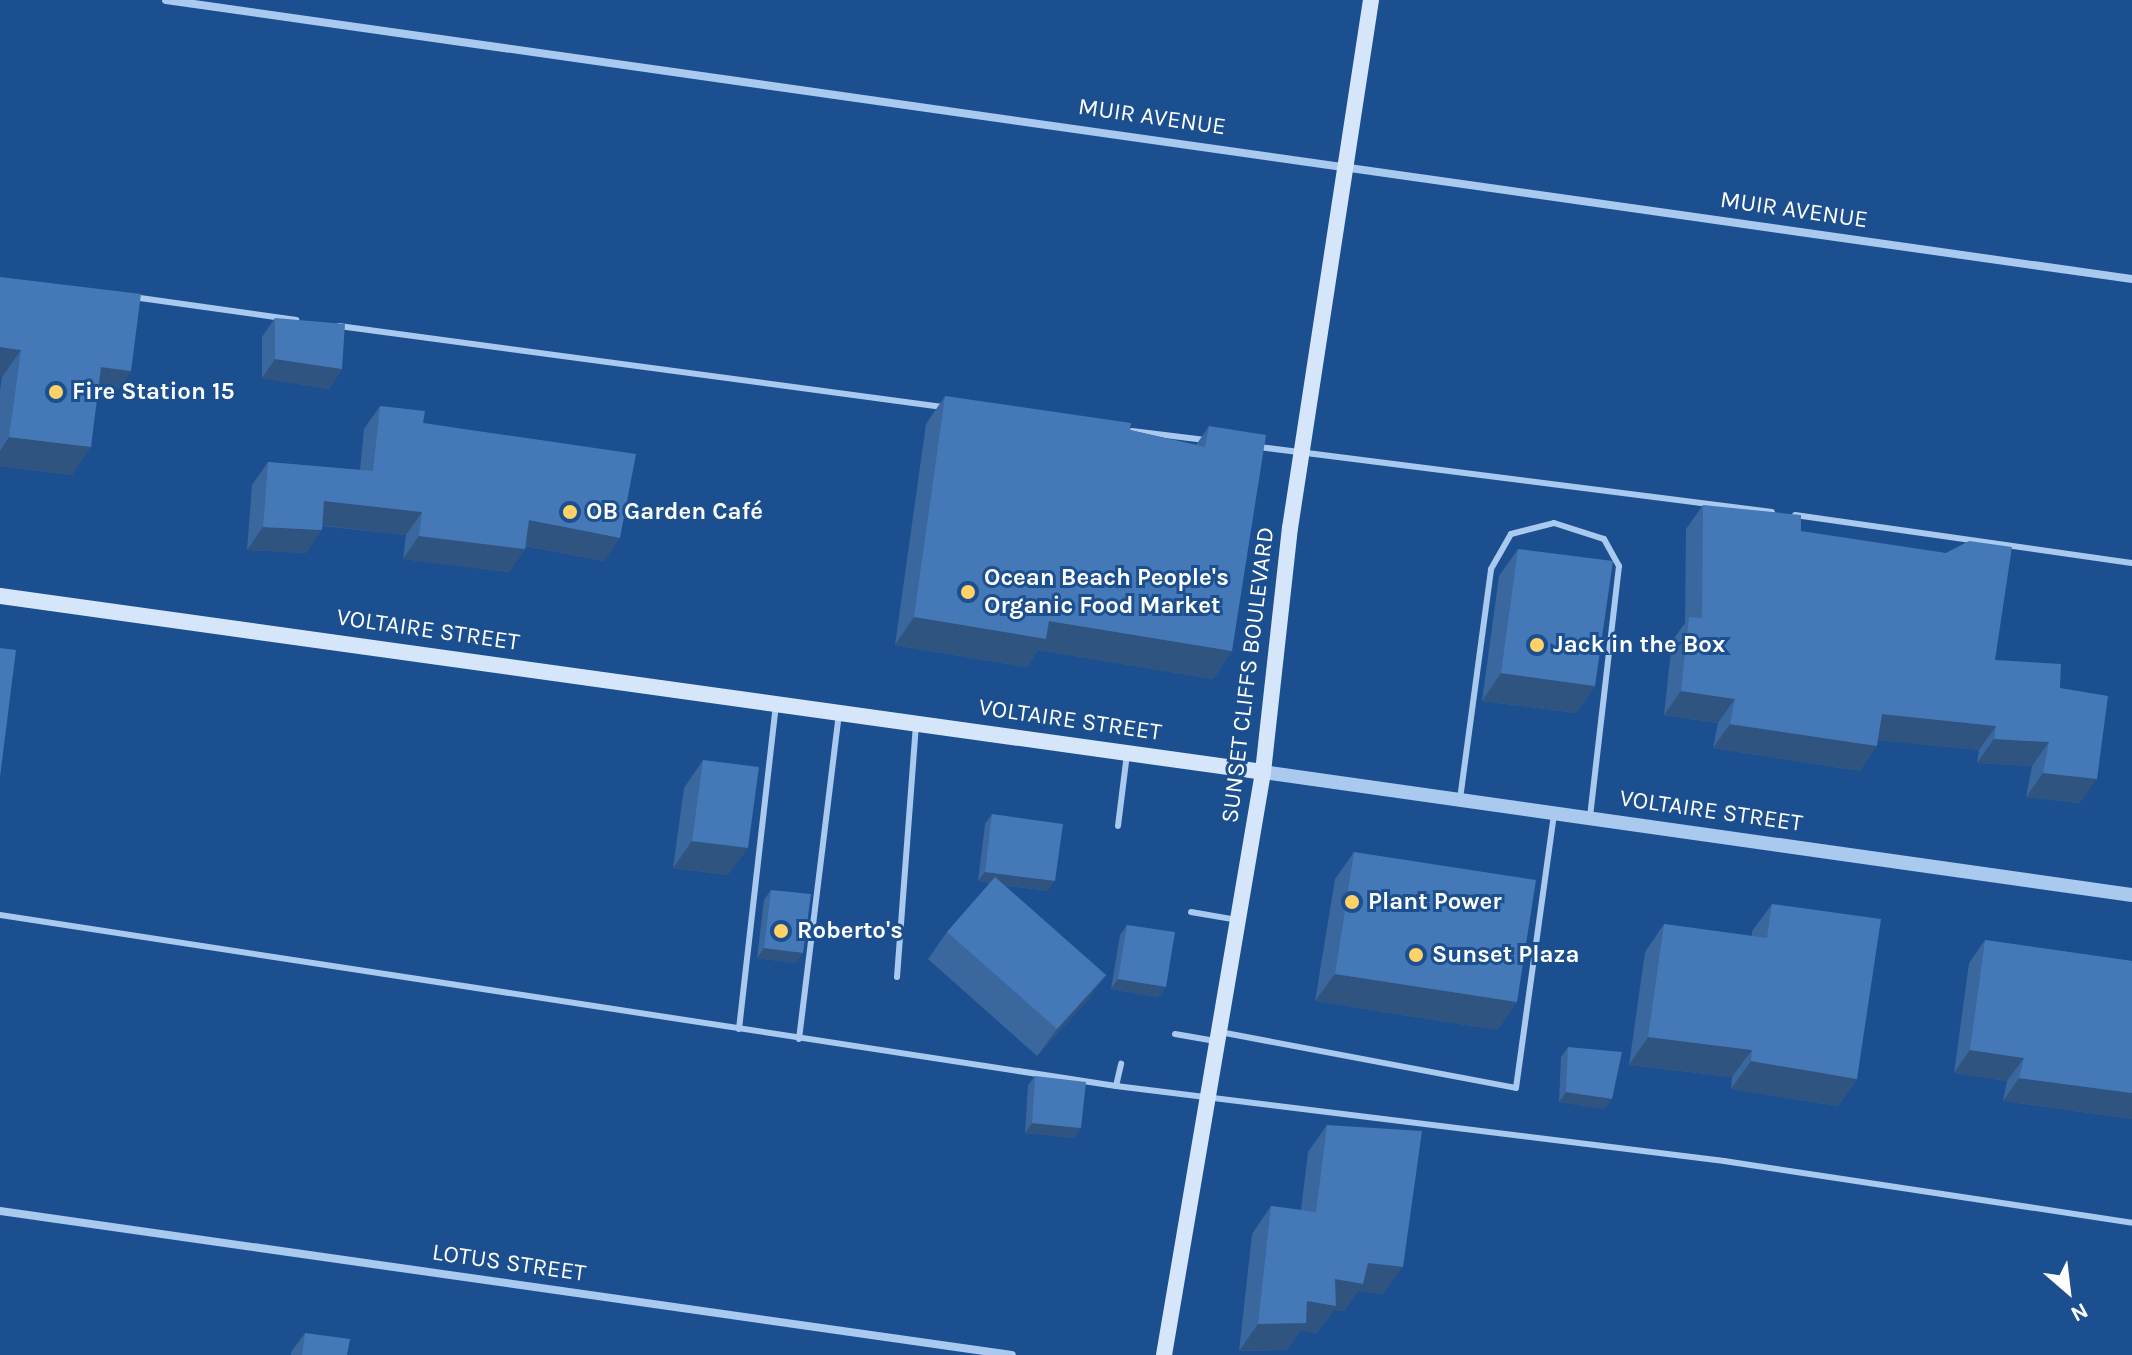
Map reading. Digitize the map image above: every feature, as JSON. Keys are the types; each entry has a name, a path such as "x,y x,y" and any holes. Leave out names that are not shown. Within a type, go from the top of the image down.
{"main road":[{"name":"SUNSET CLIFFS BOULEVARD","path":"1164,1355 1263,772 1303,453 1371,0"},
{"name":"VOLTAIRE STREET","path":"0,596 1263,772"}],"street":[{"name":"MUIR AVENUE","path":"166,0 1347,165 2132,279"},
{"name":"VOLTAIRE STREET","path":"1263,772 2132,895"},
{"name":"LOTUS STREET","path":"0,1211 1012,1355"}],"lane":[{"path":"126,296 314,323"},
{"path":"330,325 958,409"},
{"path":"1115,429 1209,441"},
{"path":"1241,445 2132,563"},
{"path":"1460,799 1491,569 1511,534 1554,523 1604,539 1619,566 1590,818"},
{"path":"739,1029 776,703"},
{"path":"799,1039 839,712"},
{"path":"897,977 916,722"},
{"path":"1118,826 1127,752"},
{"path":"1175,1034 1219,1037 1516,1088 1554,813"},
{"path":"1191,912 1239,920"},
{"path":"0,915 1116,1086 1724,1161 2132,1223"},
{"path":"1116,1086 1121,1064"}],"building":[{"name":"Fire Station 15","path":"0,277 141,294 131,371 101,367 91,447 9,437 21,350 0,347"},
{"path":"275,318 345,324 342,369 275,359"},
{"path":"945,396 1131,423 1130,430 1205,447 1209,426 1266,435 1232,651 1049,621 1046,639 914,617"},
{"path":"380,406 425,411 423,423 636,454 620,538 529,520 525,549 419,536 422,512 324,501 322,530 263,527 268,462 373,471"},
{"path":"1703,505 1801,515 1801,531 1946,553 1969,541 2012,547 1995,660 2061,664 2060,688 2108,696 2097,779 2043,773 2049,742 1994,739 1996,726 1882,714 1877,746 1730,724 1735,699 1681,691 1689,617 1702,618"},
{"name":"Jack in the Box","path":"1518,549 1613,561 1595,686 1501,673"},
{"path":"0,648 16,650 0,777"},
{"path":"703,760 759,767 748,848 692,841"},
{"path":"992,814 1063,824 1055,881 985,872"},
{"name":"Sunset Plaza","path":"1354,852 1536,880 1517,1002 1335,974"},
{"path":"995,877 1106,975 1057,1029 947,932"},
{"name":"Roberto's","path":"771,890 811,894 803,953 764,948"},
{"path":"1772,904 1881,919 1857,1079 1751,1061 1752,1050 1648,1037 1664,924 1767,938"},
{"path":"1127,925 1175,932 1166,987 1118,979"},
{"path":"1985,940 2132,961 2132,1093 2019,1078 2024,1058 1970,1050"},
{"path":"1568,1047 1622,1052 1612,1099 1566,1092"},
{"path":"1035,1076 1086,1082 1081,1128 1032,1123"},
{"path":"1327,1125 1422,1131 1403,1267 1368,1263 1363,1284 1335,1279 1336,1306 1307,1301 1306,1323 1258,1324 1271,1206 1316,1212"},
{"path":"305,1333 350,1339 347,1355 302,1355"}],"place":[{"name":"Fire Station 15","path":"56,392"},
{"name":"OB Garden Café","path":"570,512"},
{"name":"Ocean Beach People's Organic Food Market","path":"968,592"},
{"name":"Jack in the Box","path":"1537,645"},
{"name":"Plant Power","path":"1352,902"},
{"name":"Roberto's","path":"781,931"},
{"name":"Sunset Plaza","path":"1416,955"}]}
